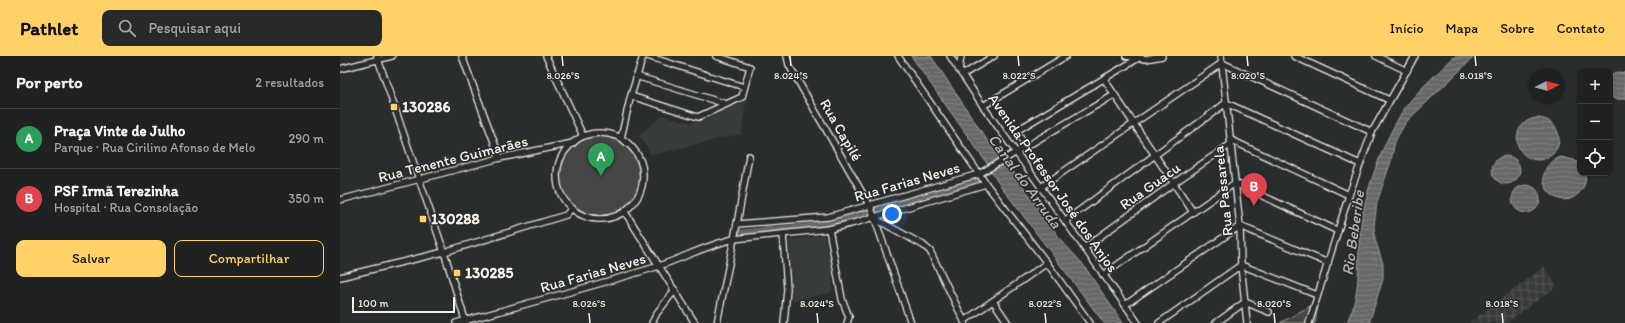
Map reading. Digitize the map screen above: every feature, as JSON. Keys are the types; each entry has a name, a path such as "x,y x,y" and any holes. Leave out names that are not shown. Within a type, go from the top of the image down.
{"street":[{"path":"340,69 378,58 392,56"},
{"path":"462,56 500,158"},
{"path":"546,56 583,136"},
{"path":"621,138 636,76 643,56"},
{"path":"647,56 744,88"},
{"path":"631,96 698,117 742,97 750,67 716,56"},
{"name":"Rua Capilé","path":"787,56 789,65 794,74 871,206 911,323"},
{"path":"898,56 986,184 1047,263 1090,323"},
{"path":"961,56 961,72 994,56"},
{"path":"983,106 1066,56"},
{"path":"1126,56 1137,59 1162,56"},
{"name":"Rua Passarela","path":"1221,56 1240,226 1241,265 1247,323"},
{"path":"1294,56 1390,100"},
{"path":"1376,56 1407,71"},
{"path":"1309,323 1349,195 1372,132 1415,56"},
{"name":"Avenida Professor José dos Anjos","path":"952,57 983,106 1138,323"},
{"path":"378,58 418,180 444,252 466,322"},
{"path":"1026,146 1016,131 1137,59"},
{"path":"1041,188 1222,63 1372,132"},
{"path":"636,76 726,104"},
{"path":"1104,79 1193,212"},
{"name":"Rua Farias Neves","path":"737,224 816,219 842,214 979,174 1114,96"},
{"path":"1065,221 1226,103 1360,164"},
{"path":"598,133 610,134 621,138 636,152 642,163 644,178 641,191 634,204 625,212 612,218 598,219 584,216 572,208 563,198 560,190 558,171 560,161 567,149 583,136 598,133"},
{"path":"1231,142 1349,195"},
{"name":"Rua Guacu","path":"1084,248 1231,142"},
{"name":"Rua Tenente Guimarães","path":"340,198 418,180 500,158 573,143"},
{"path":"717,323 749,156"},
{"path":"1104,276 1235,183 1338,231"},
{"name":"Rua Farias Neves","path":"456,323 466,322 531,304 658,266 701,248 734,239 829,229 986,184"},
{"path":"340,278 444,252 566,215 572,208"},
{"path":"625,212 695,323"},
{"path":"875,217 923,245 930,251 965,322 1047,263"},
{"path":"1125,305 1240,226 1328,263"},
{"path":"829,229 842,299 849,317 847,323"},
{"path":"783,234 787,289 784,323"},
{"path":"1159,323 1241,265 1317,294"},
{"path":"652,323 661,307 674,290"},
{"path":"993,301 1008,323"},
{"path":"1216,323 1245,302 1269,312"}],"shaded area":[{"path":"911,56 931,56 997,155 1009,166 1061,240 1082,263 1123,323 1104,323 997,181 986,162"},
{"path":"1455,56 1475,56 1406,122 1395,141 1391,161 1377,202 1374,226 1375,239 1383,264 1383,279 1369,323 1347,323 1353,308 1356,293 1361,224 1368,193 1379,160 1401,113 1426,84"},
{"path":"1618,72 1625,73 1625,99 1613,98 1613,74"},
{"path":"747,97 741,134 651,155 639,135 663,115 690,123"},
{"path":"1534,118 1542,118 1553,124 1559,135 1559,143 1553,154 1542,160 1534,160 1523,154 1517,143 1517,135 1523,124"},
{"path":"601,133 617,136 625,140 637,152 641,160 644,176 641,192 637,200 625,212 617,216 601,219 585,216 577,212 565,200 561,192 558,176 561,160 565,152 577,140 585,136"},
{"path":"1506,156 1516,160 1520,170 1516,180 1506,184 1496,180 1492,170 1496,160"},
{"path":"1561,157 1577,162 1577,176 1586,176 1585,184 1579,193 1570,199 1561,199 1553,196 1547,189 1544,181 1545,172 1550,164"},
{"path":"1526,185 1536,189 1540,199 1536,209 1526,213 1516,209 1512,199 1516,189"},
{"path":"824,235 830,261 833,265 832,291 829,293 792,301 789,240"},
{"path":"1544,267 1557,286 1506,323 1469,323"},
{"path":"1319,301 1315,323 1280,323"}],"waterway":[{"path":"742,233 824,225 976,182"}],"place":[{"name":"130286","path":"394,107"},
{"name":"Praça Vinte de Julho","path":"601,176"},
{"name":"PSF Irmã Terezinha","path":"1254,206"},
{"name":"130288","path":"423,219"},
{"name":"130285","path":"457,273"}],"water label":[{"name":"Canal do Arruda","path":"1025,181"},
{"name":"Rio Beberibe","path":"1353,233"}]}
